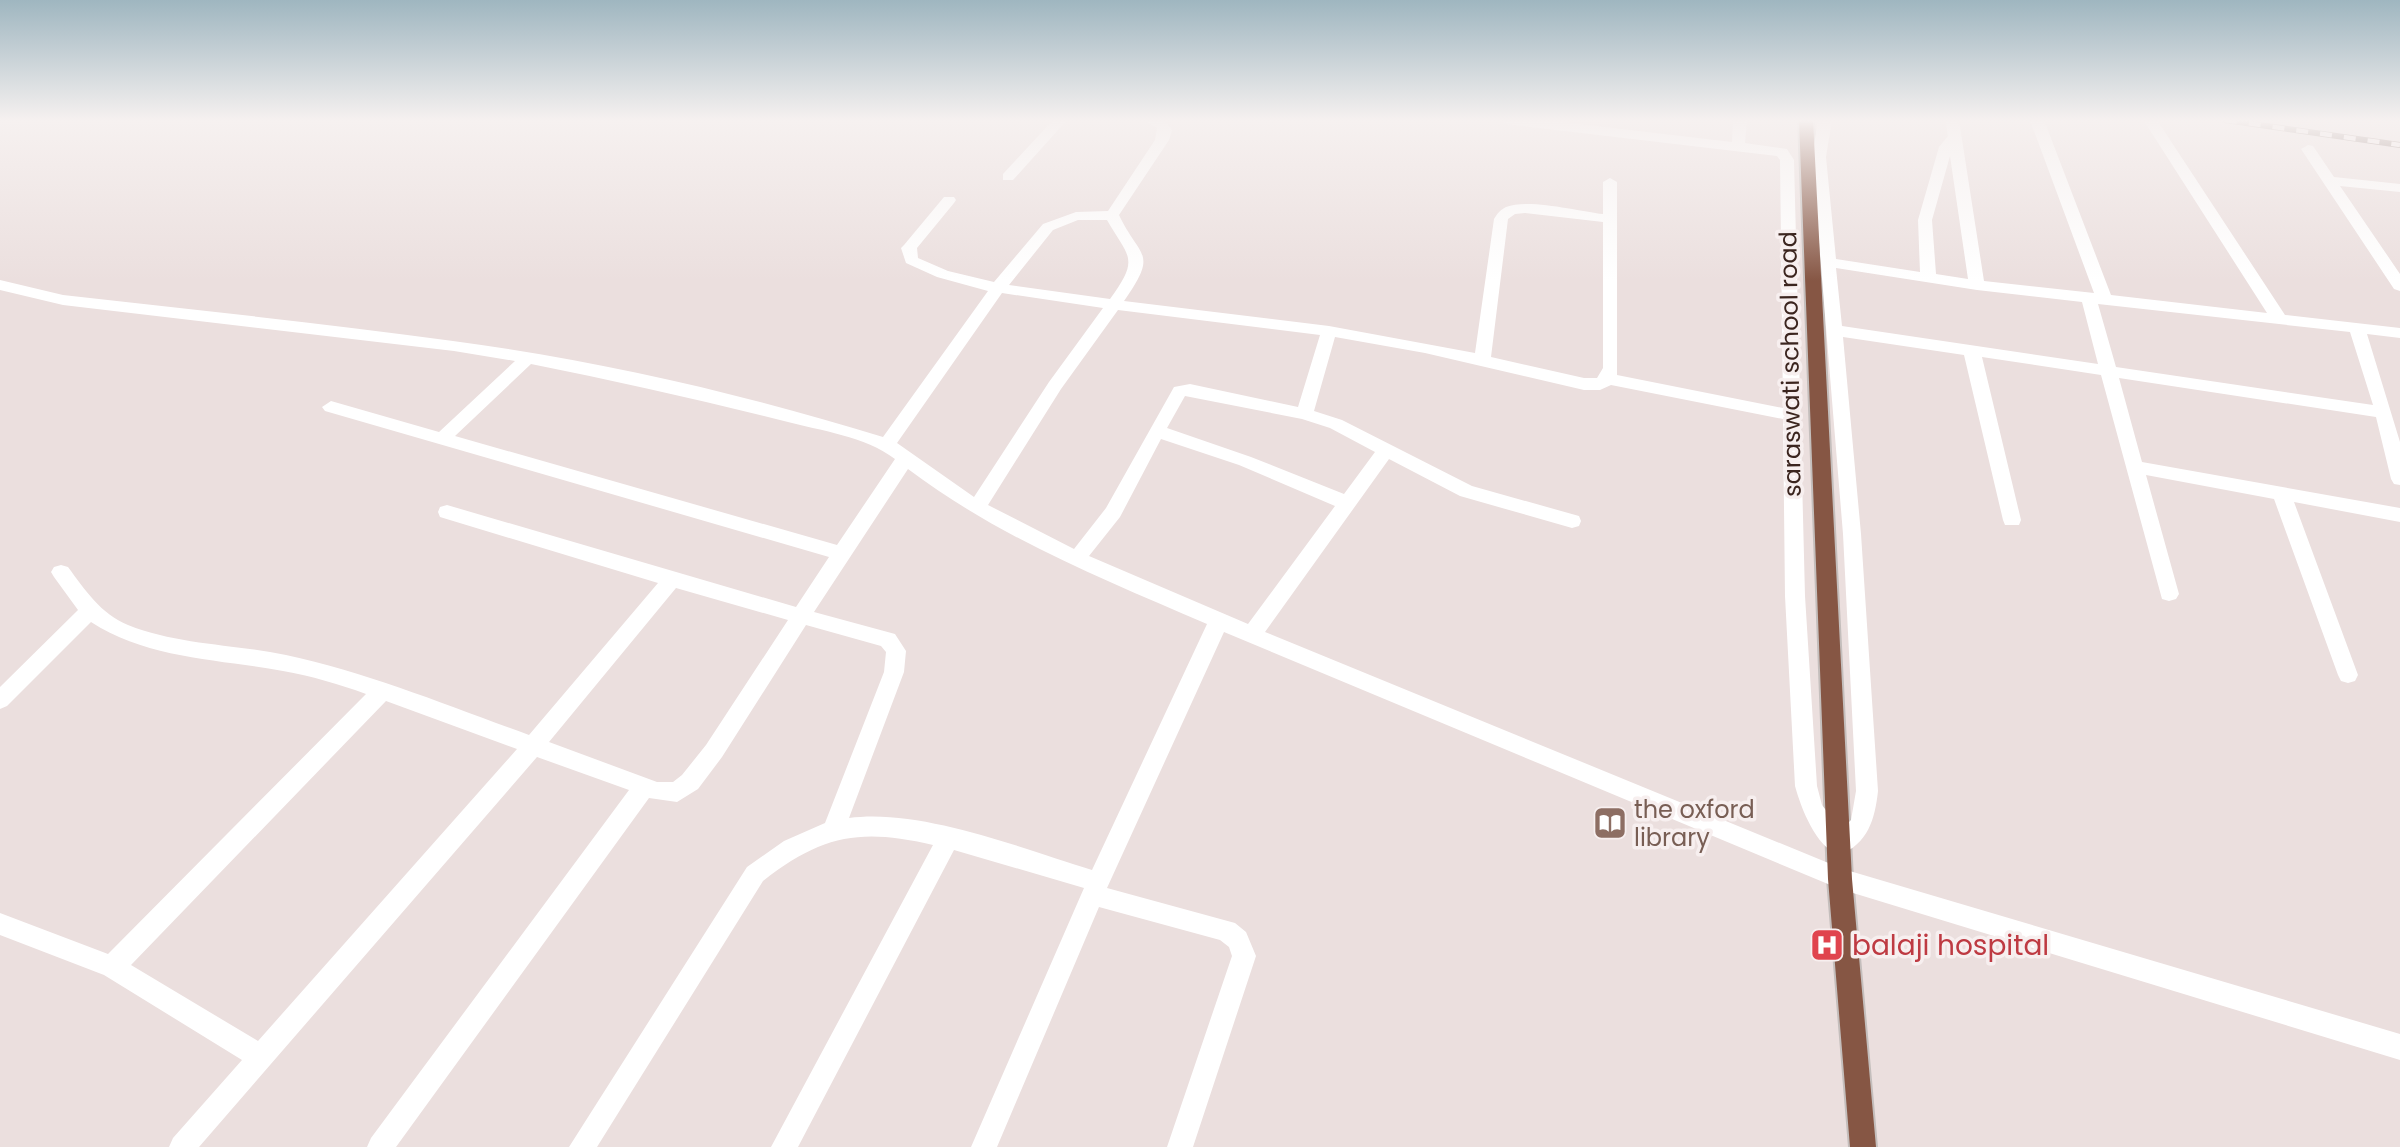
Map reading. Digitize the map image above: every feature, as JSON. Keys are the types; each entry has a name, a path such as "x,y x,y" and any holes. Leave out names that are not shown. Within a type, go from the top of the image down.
{"highway":[{"path":"1808,174 1832,737 1840,879 1863,1147"}],"street":[{"path":"1008,177 1011,174"},
{"path":"977,507 1085,341 1133,275 1138,261 1112,215 1115,206 1138,174"},
{"name":"saraswati school road","path":"1787,174 1795,596 1806,786 1812,809 1839,845"},
{"path":"1820,174 1852,534 1867,791 1864,819 1855,835 1839,845"},
{"path":"1928,278 1925,220 1938,174"},
{"path":"1961,174 1977,285"},
{"path":"2055,174 2097,300 2109,373 2169,594"},
{"path":"2185,174 2280,320"},
{"path":"2325,174 2400,286"},
{"path":"2330,181 2400,188"},
{"path":"949,200 909,248 911,260 929,271 998,288 1113,306 1329,331 1482,360 1584,384 1600,384 1608,379 1611,368 1610,182"},
{"path":"1482,360 1505,213 1513,209 1525,209 1611,219"},
{"path":"887,444 998,288 1048,227 1076,216 1112,215"},
{"path":"1828,262 2097,300 2400,333"},
{"path":"0,285 75,302 454,346 528,358 676,388 887,444 977,507 1077,558 1251,635 1840,879 2400,1047"},
{"path":"2357,328 2384,412 2400,479"},
{"path":"1833,330 2384,412"},
{"path":"1304,414 1329,331"},
{"path":"1972,352 2012,520"},
{"path":"442,439 528,358"},
{"path":"1608,379 1791,415"},
{"path":"1077,558 1113,512 1174,398 1180,391 1189,390 1304,414 1336,424 1466,491 1572,521"},
{"path":"331,407 841,553"},
{"path":"1156,431 1245,461 1347,503"},
{"path":"1251,635 1386,450"},
{"path":"61,572 90,611 119,630 165,645 284,663 352,680 657,791 677,792 691,782 714,751 841,553 906,458"},
{"path":"2134,467 2400,515"},
{"path":"2281,493 2348,675"},
{"path":"447,512 672,580 888,640 896,651 894,672 834,830"},
{"path":"183,1147 533,746 672,580"},
{"path":"0,700 90,611"},
{"path":"984,1147 1096,889 1219,621"},
{"path":"112,967 382,691"},
{"path":"380,1147 645,786"},
{"path":"582,1147 755,874 784,851 834,830 872,825 948,839 1227,931 1238,940 1244,956 1180,1147"},
{"path":"783,1147 948,839"},
{"path":"0,924 112,967 261,1057"}],"place":[{"name":"the oxford library","path":"1610,823"},
{"name":"balaji hospital","path":"1827,945"}]}
